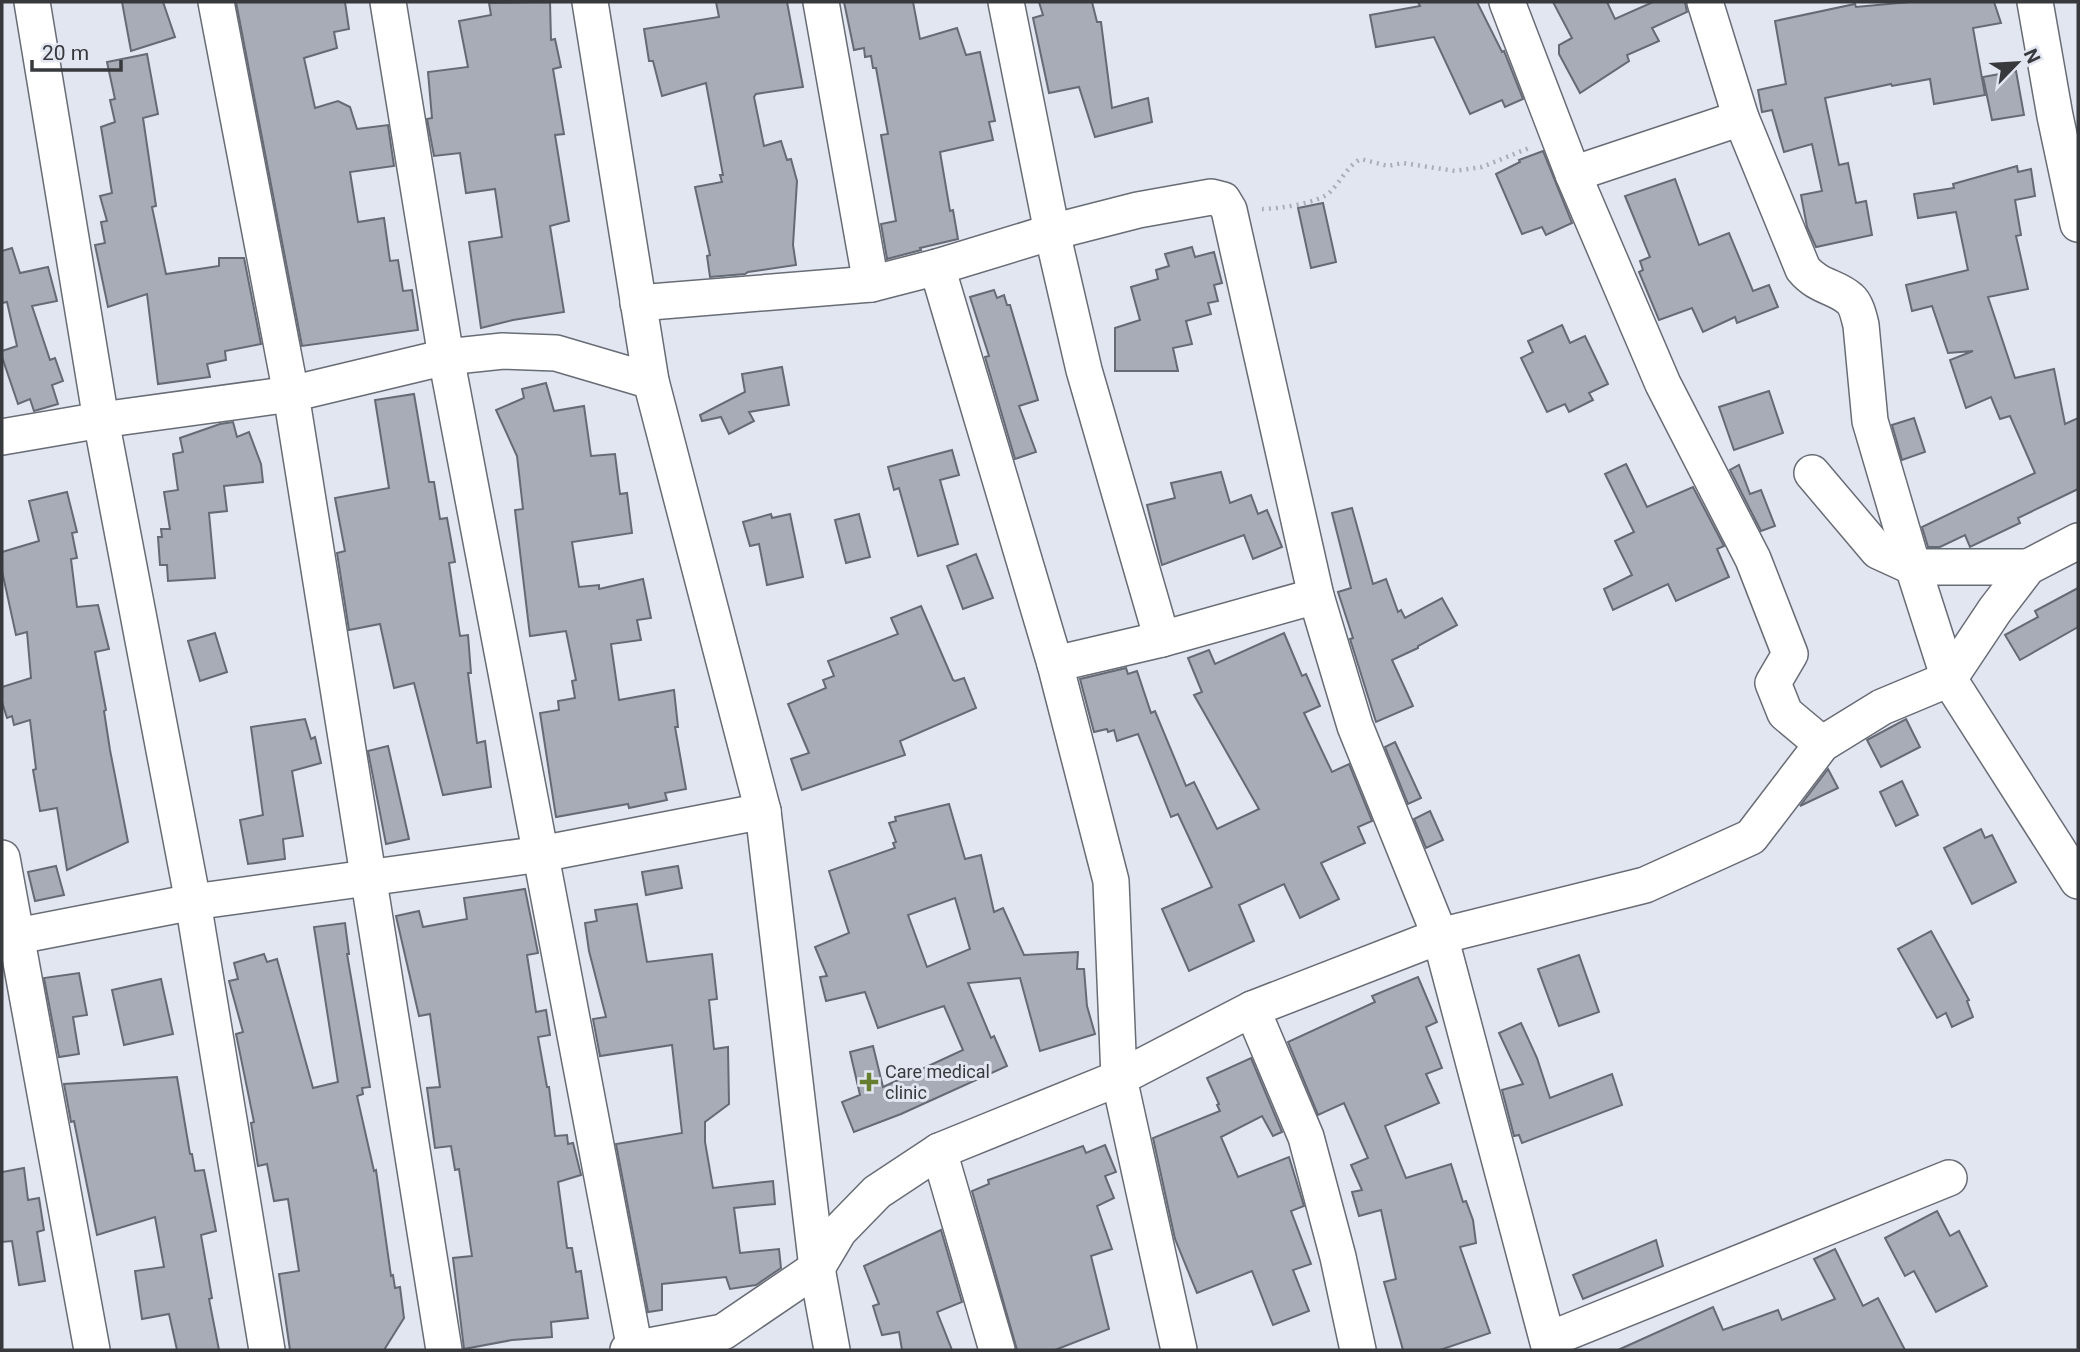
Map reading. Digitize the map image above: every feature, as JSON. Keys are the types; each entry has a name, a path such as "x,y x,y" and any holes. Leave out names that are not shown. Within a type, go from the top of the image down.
{"street":[{"path":"32,2 101,420 193,902 267,1350"},
{"path":"216,2 291,394 444,1350"},
{"path":"388,2 446,357 633,1350 723,1332 817,1268 839,1231 877,1192 939,1150 1119,1078 1252,1009 1440,936 1645,886 1751,837 1822,744 1882,707 1949,680 1995,610 2028,567 2078,541"},
{"path":"590,2 651,381 763,811 817,1268 832,1350"},
{"path":"821,2 871,284"},
{"path":"1006,2 1052,232 1084,370 1162,639"},
{"path":"1507,2 1573,174 1663,384 1753,559 1767,594 1790,654 1773,683 1785,713 1822,744"},
{"path":"1705,2 1741,118 1802,269 1817,283 1851,299 1857,311 1861,325 1870,421 1949,680 2078,881"},
{"path":"2035,2 2078,224"},
{"path":"1573,174 1741,118"},
{"path":"638,303 871,284 1052,232 1138,211 1211,197 1223,200 1230,210 1316,596 1355,726 1440,936 1549,1345 1949,1178"},
{"path":"937,267 1055,664 1111,881 1119,1078 1179,1350"},
{"path":"2,437 101,420 291,394 446,357 503,351 556,353 651,381"},
{"path":"1812,473 1878,551 1913,567 2028,567"},
{"path":"1055,664 1162,639 1316,596"},
{"path":"9,938 193,902 541,854 763,811"},
{"path":"2,858 9,938 92,1350"},
{"path":"1252,1009 1306,1137 1338,1257 1358,1350"},
{"path":"939,1150 997,1350"}],"path":[{"path":"1230,210 1270,209 1328,195 1353,162 1361,159 1388,166 1404,163 1455,171 1482,167 1558,136"}],"building":[{"path":"122,2 163,2 175,37 131,51"},
{"path":"236,2 345,2 349,29 334,32 337,48 304,58 315,108 338,101 350,107 357,129 388,125 394,166 350,172 358,222 384,218 390,261 398,260 403,291 412,290 418,330 302,346"},
{"path":"550,2 551,40 555,39 561,67 553,69 564,134 555,135 569,221 550,226 564,312 481,328 469,242 502,237 495,189 466,193 460,153 434,156 427,119 432,118 428,72 468,67 459,21 491,15 489,3"},
{"path":"716,2 787,2 803,87 756,94 754,97 764,146 781,141 787,160 791,159 797,181 793,245 796,265 710,277 707,256 710,255 695,187 722,182 720,175 723,175 706,83 662,96 653,61 649,61 644,29 719,17"},
{"path":"844,2 913,2 920,39 957,28 966,55 980,52 995,121 989,122 993,140 940,152 950,211 953,210 958,239 887,259 881,224 896,221 881,135 888,134 876,68 873,68 871,56 865,57 864,48 854,50"},
{"path":"1039,2 1092,2 1097,22 1101,22 1112,108 1148,98 1152,122 1095,137 1079,87 1049,93 1033,18 1043,15"},
{"path":"1418,2 1477,2 1502,52 1504,51 1523,99 1505,107 1502,100 1470,114 1434,37 1376,47 1370,15 1420,6"},
{"path":"1553,2 1607,2 1615,19 1653,2 1685,2 1687,12 1652,28 1659,41 1627,55 1629,61 1580,93 1559,54 1559,45 1572,38"},
{"path":"1910,2 1994,2 2001,23 1973,28 1985,95 1934,104 1930,79 1825,98 1839,165 1848,163 1856,203 1866,201 1872,235 1816,247 1807,227 1801,195 1822,191 1812,144 1784,152 1772,110 1762,112 1758,90 1786,84 1775,21 1855,4 1856,7"},
{"path":"147,54 158,114 143,118 156,206 152,207 166,274 219,266 219,258 244,258 261,344 225,351 226,360 207,364 210,377 158,384 147,294 108,307 95,245 105,243 101,222 107,221 100,196 112,193 101,127 115,122 110,100 115,99 107,62"},
{"path":"2016,71 2024,115 1992,120 1983,77"},
{"path":"1543,151 1572,223 1546,235 1542,227 1522,234 1496,174 1520,162 1519,160"},
{"path":"2017,166 2018,172 2031,169 2035,196 2015,200 2021,235 2016,236 2028,289 1988,297 2015,378 2054,369 2065,424 2078,418 2078,489 2018,518 2020,523 1970,547 1965,535 1940,547 1928,547 1922,527 2035,473 2010,416 2000,419 1991,397 1966,408 1950,360 1973,351 1948,353 1932,306 1912,311 1906,285 1968,270 1956,212 1918,218 1914,194 1954,188 1953,184"},
{"path":"1675,179 1699,245 1729,233 1753,291 1769,285 1778,307 1737,323 1735,317 1703,332 1692,308 1659,320 1639,272 1643,270 1640,261 1650,257 1625,196"},
{"path":"1323,203 1336,262 1311,268 1298,208"},
{"path":"1192,247 1195,257 1214,252 1222,283 1214,285 1218,301 1208,303 1211,314 1186,321 1192,344 1173,348 1178,371 1115,371 1115,328 1140,320 1131,287 1158,279 1156,270 1169,266 1165,254"},
{"path":"12,248 20,273 48,267 57,301 32,306 50,360 55,358 63,381 52,385 58,404 34,411 30,399 18,404 2,357 2,351 17,346 7,302 2,303 2,251"},
{"path":"994,290 997,298 1004,295 1007,305 1010,305 1038,400 1019,406 1036,452 1015,459 985,357 989,356 970,297"},
{"path":"1562,325 1570,343 1585,336 1608,384 1589,393 1593,400 1569,412 1565,404 1547,412 1521,358 1533,352 1528,341"},
{"path":"782,367 789,405 749,412 754,421 729,434 721,417 702,421 700,415 745,392 742,374"},
{"path":"546,383 554,411 584,406 591,456 615,454 620,494 627,493 632,533 572,542 579,587 599,585 599,589 643,579 651,618 637,620 641,640 611,644 619,700 674,690 678,727 675,727 686,789 665,793 667,800 629,808 628,804 556,817 540,713 559,710 558,701 575,698 572,681 576,680 566,631 530,636 515,510 523,509 517,456 496,410 524,398 522,389"},
{"path":"1769,391 1783,433 1734,450 1719,407"},
{"path":"414,394 429,482 434,482 440,519 447,518 455,562 449,563 460,636 468,635 471,673 468,673 477,743 485,741 491,787 443,795 414,683 394,688 380,624 349,630 337,553 345,551 335,498 389,488 375,400"},
{"path":"1914,418 1925,452 1902,460 1892,425"},
{"path":"233,422 237,437 249,432 261,464 263,482 224,486 227,511 209,513 215,578 168,581 167,565 160,565 158,537 162,537 161,529 170,529 164,492 178,490 173,454 183,452 180,438"},
{"path":"952,450 959,475 940,480 958,544 918,556 899,488 894,490 888,467"},
{"path":"1626,464 1647,507 1693,487 1724,546 1717,549 1729,577 1676,601 1668,584 1613,610 1604,589 1632,575 1615,541 1634,532 1605,474"},
{"path":"1739,465 1750,494 1761,490 1775,526 1761,531 1730,470"},
{"path":"1221,472 1230,503 1251,495 1258,514 1267,510 1282,547 1253,559 1244,535 1162,565 1147,505 1175,498 1171,483"},
{"path":"67,492 77,532 72,533 77,558 71,559 77,607 98,605 109,649 95,652 128,842 67,870 57,808 40,811 33,770 36,769 30,720 14,725 12,716 7,718 2,702 2,687 31,678 27,632 16,635 2,571 2,552 39,541 29,501"},
{"path":"1352,508 1373,584 1386,579 1398,612 1401,610 1405,618 1442,598 1457,625 1392,660 1413,706 1376,722 1338,592 1351,588 1332,513"},
{"path":"771,514 772,518 790,514 803,577 767,585 759,544 750,546 743,522"},
{"path":"859,514 870,557 846,563 835,520"},
{"path":"976,554 993,598 963,609 947,566"},
{"path":"2078,588 2078,627 2020,660 2005,635 2038,617 2035,611"},
{"path":"921,606 953,680 964,678 976,708 900,741 905,755 802,790 791,759 809,753 788,704 826,688 823,680 834,676 828,661 898,634 891,618"},
{"path":"215,633 227,672 200,681 188,641"},
{"path":"1284,633 1302,676 1306,674 1320,706 1304,713 1332,772 1349,764 1372,821 1358,827 1365,843 1321,863 1339,899 1300,918 1284,884 1239,905 1254,941 1189,971 1162,909 1212,887 1178,814 1171,817 1138,734 1117,741 1114,730 1094,732 1080,679 1126,668 1128,674 1137,671 1151,713 1155,711 1186,786 1194,782 1217,829 1259,809 1194,695 1202,692 1188,658 1209,650 1215,664"},
{"path":"305,719 311,739 315,737 321,763 292,771 303,836 283,839 285,859 248,864 240,820 263,815 251,727"},
{"path":"1906,719 1920,747 1881,767 1867,740"},
{"path":"1395,742 1421,798 1408,804 1385,747"},
{"path":"388,746 409,839 386,844 368,751"},
{"path":"1828,769 1838,788 1800,806"},
{"path":"1902,781 1918,815 1896,826 1880,792"},
{"path":"949,804 965,859 981,855 994,912 1003,908 1024,955 1078,952 1077,969 1084,969 1087,1006 1095,1034 1040,1051 1020,978 968,983 991,1038 994,1036 1007,1066 854,1132 842,1102 860,1095 850,1052 873,1046 883,1087 963,1050 944,1006 878,1028 865,992 826,1001 820,977 827,976 815,947 849,933 829,871 895,848 893,843 896,842 889,823 896,821 895,817","holes":["955,898 970,949 927,967 908,915"]},
{"path":"1430,811 1443,840 1426,848 1414,819"},
{"path":"1981,829 1985,838 1992,835 2016,882 1972,904 1944,848"},
{"path":"56,866 64,895 35,901 28,872"},
{"path":"678,866 682,888 646,895 642,872"},
{"path":"525,889 538,953 527,955 536,1012 546,1010 550,1035 538,1037 549,1087 555,1136 567,1135 568,1144 573,1143 581,1175 558,1182 567,1248 572,1248 576,1272 581,1271 588,1318 551,1322 552,1337 512,1340 464,1349 453,1258 472,1256 459,1169 455,1170 451,1146 435,1148 427,1088 440,1087 430,1014 419,1016 396,916 419,911 423,927 467,919 464,898"},
{"path":"637,904 647,962 712,954 717,999 709,1000 714,1049 728,1047 729,1104 705,1122 705,1142 713,1188 773,1181 775,1204 734,1208 740,1253 779,1249 781,1268 756,1285 730,1289 726,1277 662,1284 662,1310 648,1312 616,1144 682,1133 672,1045 600,1056 593,1019 606,1017 589,951 585,923 597,921 595,910"},
{"path":"345,923 347,954 370,1087 362,1088 363,1094 357,1096 374,1171 376,1170 391,1276 393,1275 395,1288 400,1287 404,1318 384,1350 290,1350 279,1274 299,1271 288,1199 274,1201 267,1164 258,1166 251,1123 254,1122 236,1034 243,1032 229,981 238,979 234,963 264,954 267,962 277,959 313,1088 338,1082 314,927"},
{"path":"1931,931 1969,1000 1967,1001 1973,1017 1952,1027 1946,1013 1937,1018 1898,949"},
{"path":"1579,955 1599,1012 1559,1026 1538,969"},
{"path":"79,973 87,1015 73,1017 79,1054 59,1057 44,978"},
{"path":"1418,977 1437,1022 1426,1027 1442,1068 1426,1074 1439,1103 1385,1126 1406,1178 1451,1164 1463,1202 1466,1201 1473,1220 1476,1243 1460,1247 1490,1333 1440,1350 1403,1350 1384,1282 1396,1279 1381,1210 1359,1216 1352,1192 1362,1190 1351,1165 1368,1158 1344,1103 1318,1115 1288,1042 1375,1002 1372,996"},
{"path":"161,979 173,1034 124,1045 112,990"},
{"path":"1521,1023 1537,1058 1550,1098 1612,1074 1622,1105 1522,1143 1519,1135 1514,1136 1502,1090 1523,1084 1499,1033"},
{"path":"1251,1058 1282,1132 1273,1136 1262,1116 1221,1137 1238,1177 1289,1157 1304,1206 1291,1211 1311,1264 1293,1270 1309,1311 1273,1325 1252,1271 1197,1293 1175,1239 1153,1138 1220,1111 1207,1078"},
{"path":"177,1077 190,1154 195,1171 204,1170 216,1231 201,1235 219,1350 177,1350 169,1314 142,1319 135,1271 164,1267 155,1217 97,1235 64,1084"},
{"path":"1105,1145 1116,1172 1105,1176 1114,1198 1097,1206 1112,1249 1091,1256 1109,1329 1055,1350 1017,1350 972,1191 989,1184 988,1180 1083,1146 1086,1153"},
{"path":"24,1168 28,1200 39,1198 44,1230 37,1232 45,1281 19,1285 12,1241 2,1242 2,1172"},
{"path":"1937,1211 1950,1236 1959,1231 1987,1286 1936,1312 1914,1271 1905,1276 1885,1238"},
{"path":"941,1230 962,1302 937,1312 952,1350 902,1350 899,1332 882,1335 873,1306 879,1304 864,1266"},
{"path":"1656,1240 1663,1266 1583,1299 1573,1275"},
{"path":"1835,1249 1863,1306 1878,1298 1905,1350 1618,1350 1713,1307 1723,1330 1778,1310 1782,1320 1835,1299 1814,1259"}],"place":[{"name":"Care medical clinic","path":"869,1082"}]}
